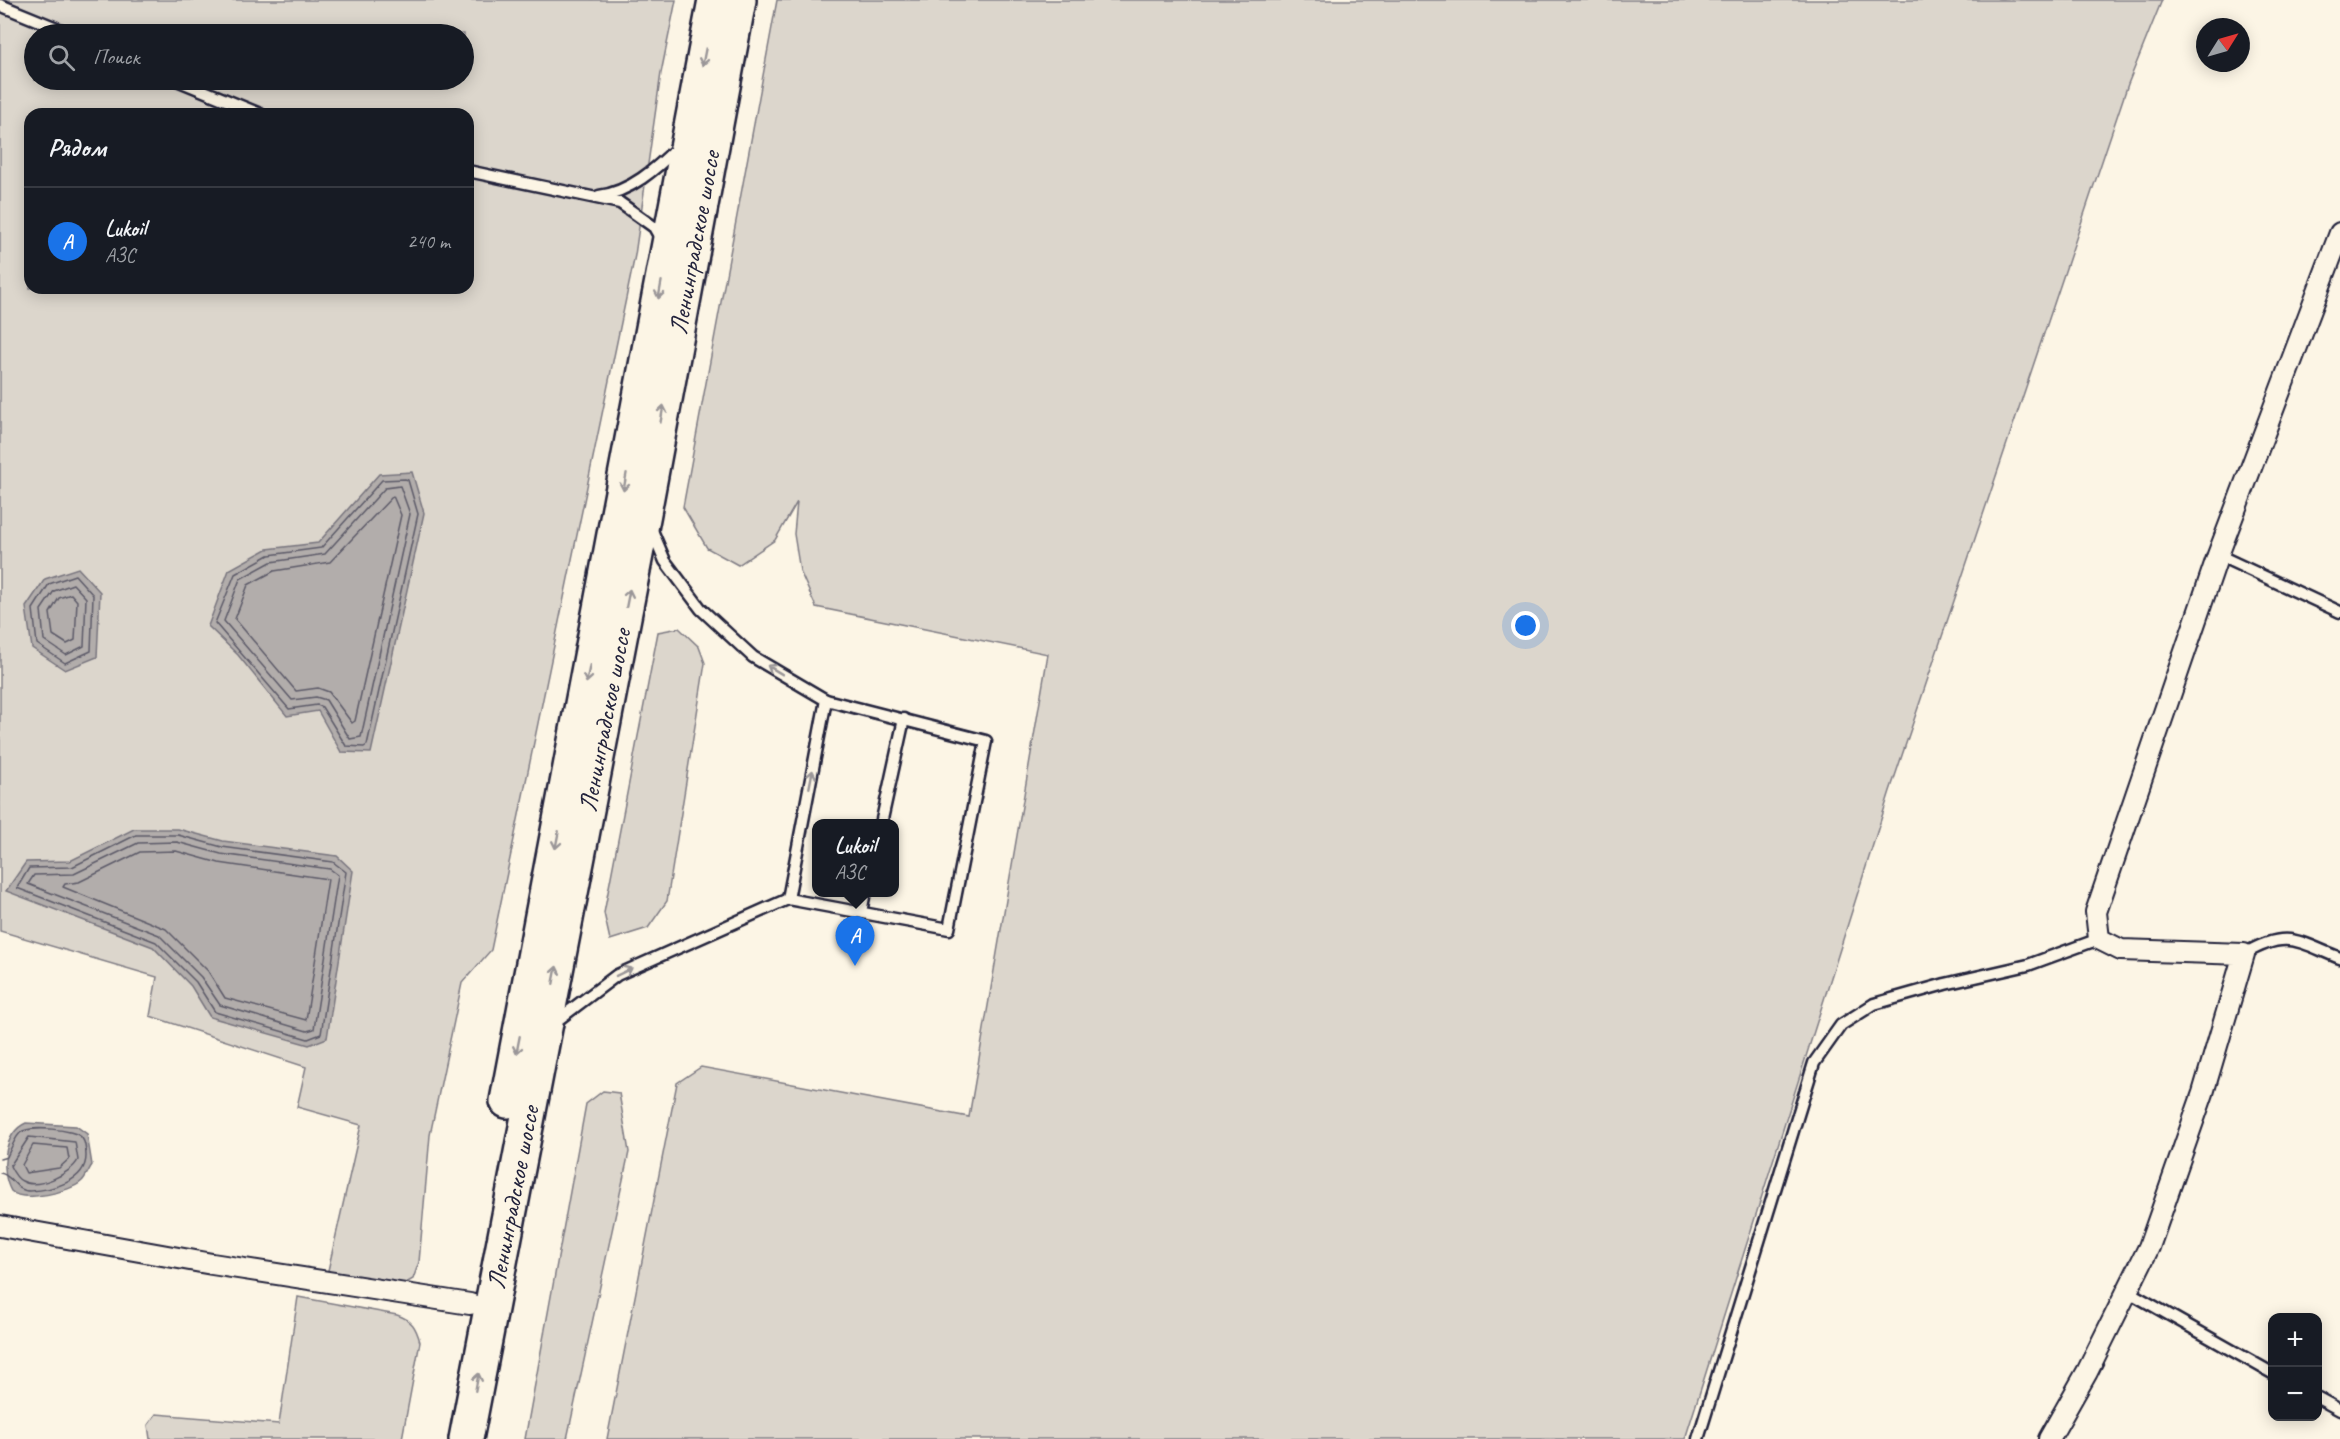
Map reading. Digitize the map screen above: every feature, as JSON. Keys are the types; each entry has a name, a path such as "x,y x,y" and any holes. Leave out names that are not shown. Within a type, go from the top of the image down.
{"highway":[{"name":"Ленинградское шоссе","path":"442,1439 470,1304 715,0"},
{"name":"Ленинградское шоссе","path":"466,1439 644,513 739,0"}],"street":[{"path":"2049,1439 2086,1372 2149,1247 2203,1094 2244,954 2121,950 2099,939 2096,912 2218,555 2340,233"},
{"path":"0,1226 212,1264 470,1304"}],"lane":[{"path":"0,5 46,24"},
{"path":"201,90 245,108"},
{"path":"590,196 612,194 630,187 690,135"},
{"path":"474,172 620,203 654,227 667,251"},
{"path":"544,1032 617,975 788,899 949,929 986,741 826,700 753,657 701,609 665,561 644,513"},
{"path":"2218,555 2340,612"},
{"path":"788,899 826,700"},
{"path":"882,819 904,719"},
{"path":"861,912 865,897"},
{"path":"1698,1439 1814,1063 1841,1025 1874,1004 1945,984 2028,965 2099,939"},
{"path":"2244,954 2267,941 2293,939 2340,958"},
{"path":"2127,1292 2268,1370"},
{"path":"2322,1400 2340,1410"}],"shaded area":[{"path":"0,0 676,0 661,73 635,255 491,950 462,983 430,1135 419,1262 413,1279 399,1287 327,1275 361,1125 297,1107 306,1067 150,1016 157,977 0,931"},
{"path":"777,0 2162,0 2128,84 1890,791 1685,1439 607,1439 677,1083 701,1067 969,1117 1048,654 816,607 800,571 794,534 797,502 775,540 738,565 707,548 683,507"},
{"path":"679,628 699,647 705,663 667,901 648,928 610,940 604,913 658,632"},
{"path":"603,1091 619,1093 629,1152 567,1439 525,1439 586,1104"},
{"path":"298,1297 397,1315 413,1325 420,1342 402,1439 150,1439 148,1425 156,1414 279,1424"}],"water":[{"path":"412,472 424,513 371,753 341,752 318,711 287,716 238,655 208,626 229,570 267,549 318,543 379,474"},
{"path":"78,568 100,592 97,657 65,670 32,648 26,607 45,579"},
{"path":"134,829 178,829 223,841 337,856 353,871 327,1038 309,1045 210,1017 191,986 153,947 6,891 26,862 70,861"},
{"path":"26,1123 76,1126 87,1134 92,1165 82,1181 68,1189 47,1195 26,1196 11,1191 5,1174 8,1144 18,1128"}],"place":[{"name":"Lukoil","path":"855,966"}]}
